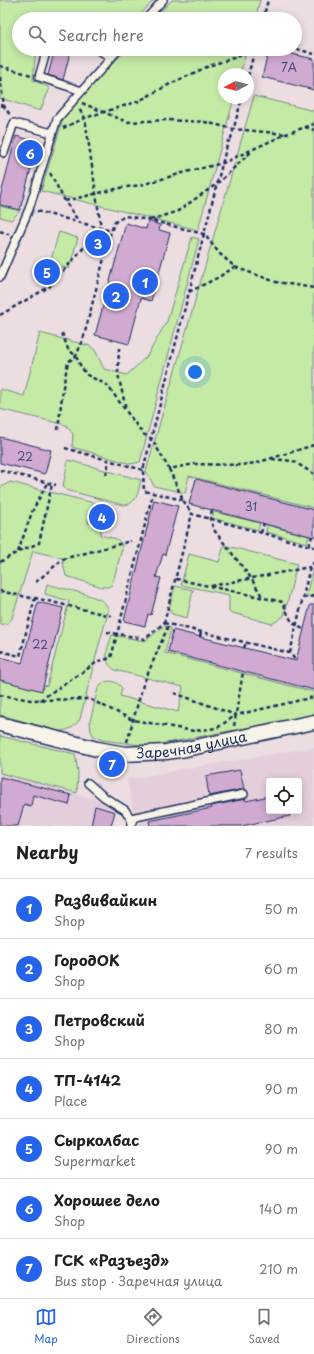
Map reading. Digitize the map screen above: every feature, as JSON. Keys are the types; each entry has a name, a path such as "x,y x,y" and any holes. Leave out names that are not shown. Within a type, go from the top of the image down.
{"street":[{"name":"Заречная улица","path":"0,724 97,749 125,754 166,752 232,740 314,722"}],"lane":[{"path":"152,12 163,0"},
{"path":"45,56 39,77 82,92"},
{"path":"0,277 28,209 57,119 112,57"},
{"path":"4,153 14,122 52,133"},
{"path":"88,783 104,797 125,810 132,818 134,826"},
{"path":"132,818 244,794"},
{"path":"131,826 132,818"}],"path":[{"path":"265,12 268,0"},
{"path":"302,50 314,54"},
{"path":"52,133 84,118 139,101 168,85 209,66 238,56"},
{"path":"250,68 253,56"},
{"path":"0,66 39,77"},
{"path":"0,77 4,106 14,122"},
{"path":"74,99 128,122 167,120 205,122 234,129 286,134"},
{"path":"74,99 84,118 101,228"},
{"path":"183,500 144,491 143,470 228,142 230,142 240,104"},
{"path":"0,105 4,106"},
{"path":"65,201 96,195 120,188 141,185 223,163 286,134 314,124"},
{"path":"305,127 314,130"},
{"path":"149,220 178,210 218,183 255,148"},
{"path":"43,162 79,223"},
{"path":"28,209 111,231"},
{"path":"58,430 63,387 68,362 76,356 83,340 111,231 115,222 125,216 149,220 204,234 220,254 235,267 276,282 314,288"},
{"path":"0,315 49,287 101,228"},
{"path":"0,231 8,234"},
{"path":"189,292 235,267"},
{"path":"62,333 68,349 76,356 87,375 107,386 143,434 152,439 183,500 192,514 314,547"},
{"path":"119,348 118,374 127,412"},
{"path":"168,469 194,464 240,465 256,463 314,445"},
{"path":"65,448 143,470"},
{"path":"271,459 293,461 314,474"},
{"path":"106,475 109,461"},
{"path":"0,470 54,485 39,543 0,562"},
{"path":"18,552 32,512 47,483"},
{"path":"40,700 99,661 111,658 127,605 153,493"},
{"path":"212,510 210,519 214,530 251,578 263,598"},
{"path":"107,632 145,639 164,623 192,514"},
{"path":"261,533 264,523"},
{"path":"309,546 312,536"},
{"path":"36,582 63,559 131,541"},
{"path":"290,653 310,567 314,562"},
{"path":"209,586 310,567"},
{"path":"176,579 283,602 291,620 297,627 304,629"},
{"path":"0,591 111,616"},
{"path":"304,598 313,596"},
{"path":"0,651 20,656 35,598"},
{"path":"164,623 290,653 296,662"},
{"path":"126,746 143,685 169,624"},
{"path":"200,636 201,632"},
{"path":"244,648 246,642"},
{"path":"232,740 244,672"},
{"path":"174,693 236,715"},
{"path":"0,695 31,700 89,699 133,720 194,731 216,728 236,715 314,697"}],"shaded area":[{"path":"314,747 314,826 136,826 127,779"},
{"path":"0,773 116,805 112,826 0,826"}],"green space":[{"path":"0,0 154,0 143,12 12,12 12,56 35,56 33,80 50,88 40,111 0,98"},
{"path":"172,0 260,0 257,12 161,12"},
{"path":"120,56 245,56 242,68 218,68 218,104 232,104 198,230 41,191 64,116"},
{"path":"254,96 314,111 314,508 189,476 185,493 154,486 146,471 252,104 254,104"},
{"path":"0,206 20,211 11,220 0,217"},
{"path":"59,232 78,238 69,269 50,263"},
{"path":"192,237 199,239 140,462 131,464 72,447 73,434 66,425 0,409 0,389 24,396 40,333 90,346 95,350 104,369 127,375 147,356 167,321"},
{"path":"68,460 141,480 136,497 131,503 123,505 66,490 63,486"},
{"path":"10,482 98,504 99,508 92,506 88,523 102,526 100,535 117,539 122,544 112,585 102,587 66,576 62,558 33,551 12,618 8,623 0,624 0,488"},
{"path":"214,512 260,523 258,530 212,518"},
{"path":"267,525 309,536 307,543 266,532"},
{"path":"224,545 297,564 284,616 272,624 229,612 229,595 181,585 189,554 219,562"},
{"path":"314,565 314,598 306,596"},
{"path":"47,584 100,599 105,603 108,612 80,719 76,725 71,728 59,731 0,715 0,675 47,686 69,601 45,594"},
{"path":"175,586 193,590 187,618 172,614 169,609"},
{"path":"164,626 171,628 165,653 314,692 314,715 150,746 101,740 93,735 90,722 98,688 105,682 113,681 118,684 122,688 120,696 178,712 183,687 115,670 108,662 107,658 112,635 145,641"},
{"path":"0,736 75,754 78,772 77,793 0,773"}],"building":[{"path":"53,56 69,56 63,80 48,75"},
{"path":"267,56 301,56 314,59 314,90 262,77"},
{"path":"16,136 38,142 20,210 0,205 0,198"},
{"path":"148,221 160,225 159,230 170,233 151,301 141,298 129,344 95,335 126,223 146,229"},
{"path":"41,268 54,273 50,285 37,280"},
{"path":"0,437 51,450 45,474 0,463"},
{"path":"196,479 314,510 314,537 189,504"},
{"path":"154,500 178,506 165,555 163,554 156,577 161,578 151,615 148,614 145,626 124,621"},
{"path":"95,508 111,512 108,526 92,522"},
{"path":"38,602 63,608 42,691 0,680 0,657 22,663"},
{"path":"310,605 314,605 314,690 168,652 173,630 296,661"},
{"path":"240,770 244,789 209,796 206,776"},
{"path":"0,777 71,795 69,805 33,795 31,806 24,804 18,826 0,826"},
{"path":"266,797 266,814 290,814 290,816 241,826 150,826 149,821 212,808 211,806 245,799 246,801"},
{"path":"95,806 115,812 111,826 91,826"}],"place":[{"name":"Хорошее дело","path":"30,153"},
{"name":"Петровский","path":"98,243"},
{"name":"Сырколбас","path":"47,272"},
{"name":"Развивайкин","path":"145,282"},
{"name":"ГородОК","path":"116,296"},
{"name":"ТП-4142","path":"102,517"},
{"name":"ГСК «Разъезд»","path":"112,764"}]}
